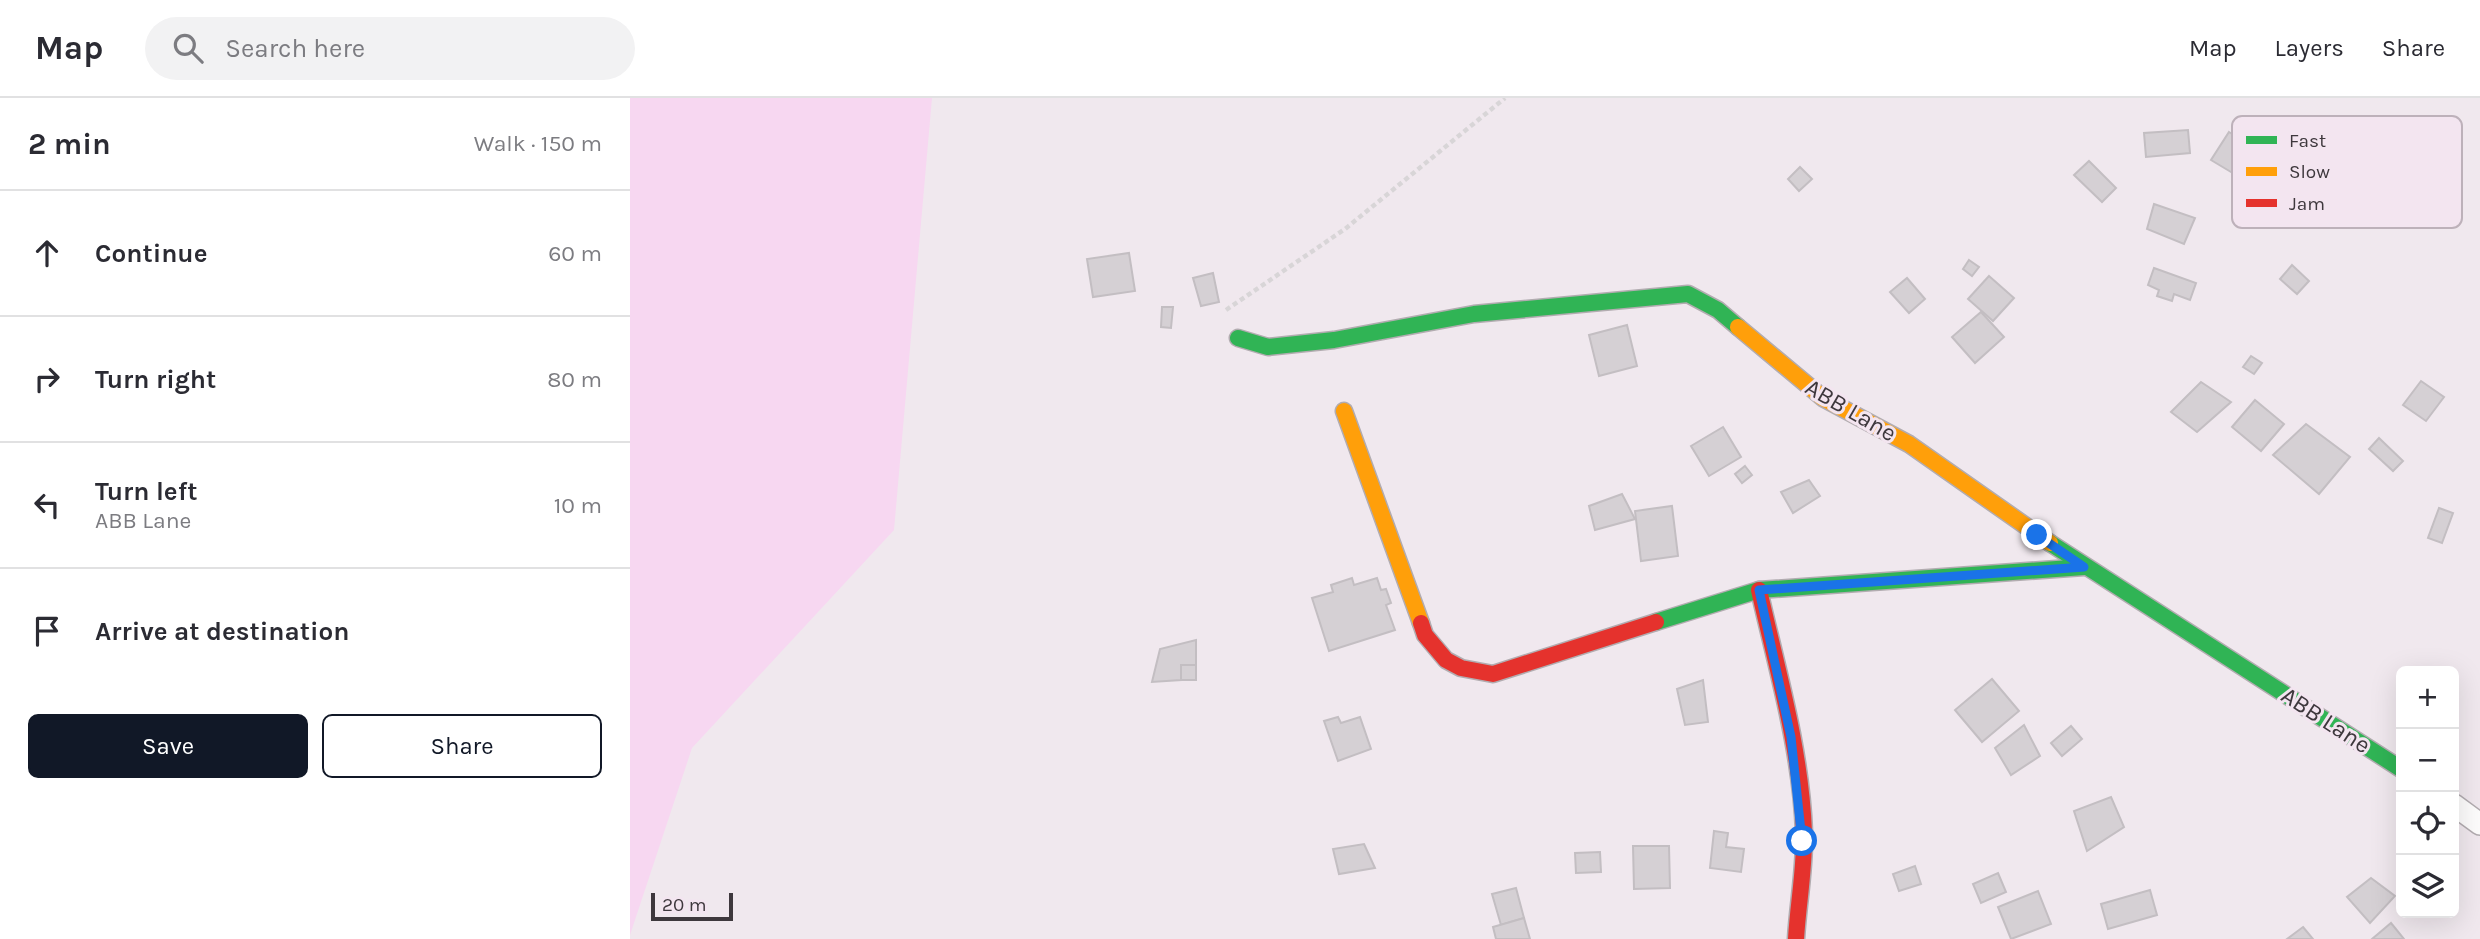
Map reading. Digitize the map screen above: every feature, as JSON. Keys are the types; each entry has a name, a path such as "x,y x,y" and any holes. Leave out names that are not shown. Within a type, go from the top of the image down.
{"street":[{"name":"ABB Lane","path":"1238,338 1268,347 1334,340 1474,314 1688,294 1718,310 1823,398 1909,444 2084,567 2175,622 2396,766"},
{"path":"1344,411 1425,635 1439,657 1458,670 1493,674 1759,590 2084,567"},
{"path":"1759,590 1790,732 1798,793 1804,864 1797,939"},
{"path":"2459,809 2480,824"}],"path":[{"path":"1238,338 1224,312 1345,229 1506,98"}],"shaded area":[{"path":"630,98 932,98 894,530 692,748 630,935"}],"building":[{"path":"2188,130 2190,153 2146,157 2144,133"},
{"path":"2229,132 2232,134 2232,173 2211,160"},
{"path":"2089,161 2116,188 2102,202 2074,175"},
{"path":"1800,167 1812,179 1799,191 1788,179"},
{"path":"2154,204 2195,218 2184,244 2147,229"},
{"path":"1129,253 1135,291 1093,297 1087,259"},
{"path":"1969,260 1979,267 1972,276 1963,269"},
{"path":"2292,265 2309,281 2297,294 2280,279"},
{"path":"2154,268 2196,283 2190,300 2174,294 2172,301 2157,296 2159,290 2148,285"},
{"path":"1213,273 1219,302 1201,306 1193,278"},
{"path":"1989,276 2014,298 1993,321 1968,299"},
{"path":"1907,278 1925,299 1909,313 1890,292"},
{"path":"1162,307 1173,307 1171,328 1161,327"},
{"path":"1981,312 2004,337 1975,363 1952,337"},
{"path":"1627,325 1637,366 1599,376 1589,335"},
{"path":"2251,356 2262,363 2254,374 2243,367"},
{"path":"2421,381 2444,397 2426,421 2403,405"},
{"path":"2201,382 2231,402 2197,432 2171,412"},
{"path":"2255,400 2284,424 2261,451 2232,427"},
{"path":"2306,424 2350,457 2319,494 2273,455"},
{"path":"1723,427 1741,457 1709,476 1691,446"},
{"path":"2379,438 2403,461 2393,471 2369,449"},
{"path":"1745,466 1752,475 1742,483 1735,474"},
{"path":"1809,480 1820,496 1793,513 1781,492"},
{"path":"1622,494 1635,519 1595,530 1589,506"},
{"path":"1672,506 1678,556 1641,561 1635,511"},
{"path":"2439,508 2453,513 2442,543 2428,538"},
{"path":"1352,578 1354,585 1377,578 1381,590 1386,589 1391,603 1386,605 1395,630 1329,651 1312,598 1333,592 1331,585"},
{"path":"1196,640 1196,665 1181,665 1181,680 1152,682 1160,649"},
{"path":"1181,665 1196,665 1196,680 1181,680"},
{"path":"1992,679 2019,711 1982,742 1955,710"},
{"path":"1703,680 1708,722 1685,725 1677,689"},
{"path":"1338,717 1341,723 1360,717 1371,749 1338,761 1324,721"},
{"path":"2024,725 2040,756 2011,775 1995,748"},
{"path":"2071,726 2082,739 2062,756 2051,743"},
{"path":"2111,797 2124,827 2087,851 2074,811"},
{"path":"1714,831 1728,833 1726,847 1744,849 1741,872 1710,868"},
{"path":"1364,844 1375,868 1339,874 1333,849"},
{"path":"1633,846 1669,846 1670,888 1634,889"},
{"path":"1600,852 1601,872 1576,873 1575,853"},
{"path":"1915,866 1921,884 1899,891 1893,874"},
{"path":"1998,873 2006,892 1981,903 1973,884"},
{"path":"2371,878 2395,896 2370,923 2347,897"},
{"path":"1516,888 1524,918 1501,925 1492,894"},
{"path":"2150,890 2157,915 2108,929 2101,904"},
{"path":"2038,891 2051,924 2011,939 1998,907"},
{"path":"1524,918 1530,939 1496,939 1493,927"},
{"path":"2391,923 2404,939 2372,939"},
{"path":"2303,927 2313,939 2287,939"}],"traffic: fast":[{"path":"1238,338 1268,347 1334,340 1474,314 1688,294 1718,310 1738,327"},
{"path":"2050,543 2396,766"},
{"path":"1656,622 1759,590 2084,567"}],"traffic: slow":[{"path":"1738,327 1823,398 1909,444 2050,543"},
{"path":"1344,411 1421,623"}],"traffic: jam":[{"path":"1759,590 1787,710 1802,801 1803,859 1796,939"},
{"path":"1421,623 1425,635 1446,660 1461,668 1493,674 1656,622"}],"route":[{"path":"1802,841 1791,737 1759,590 2084,567 2037,535"}]}
